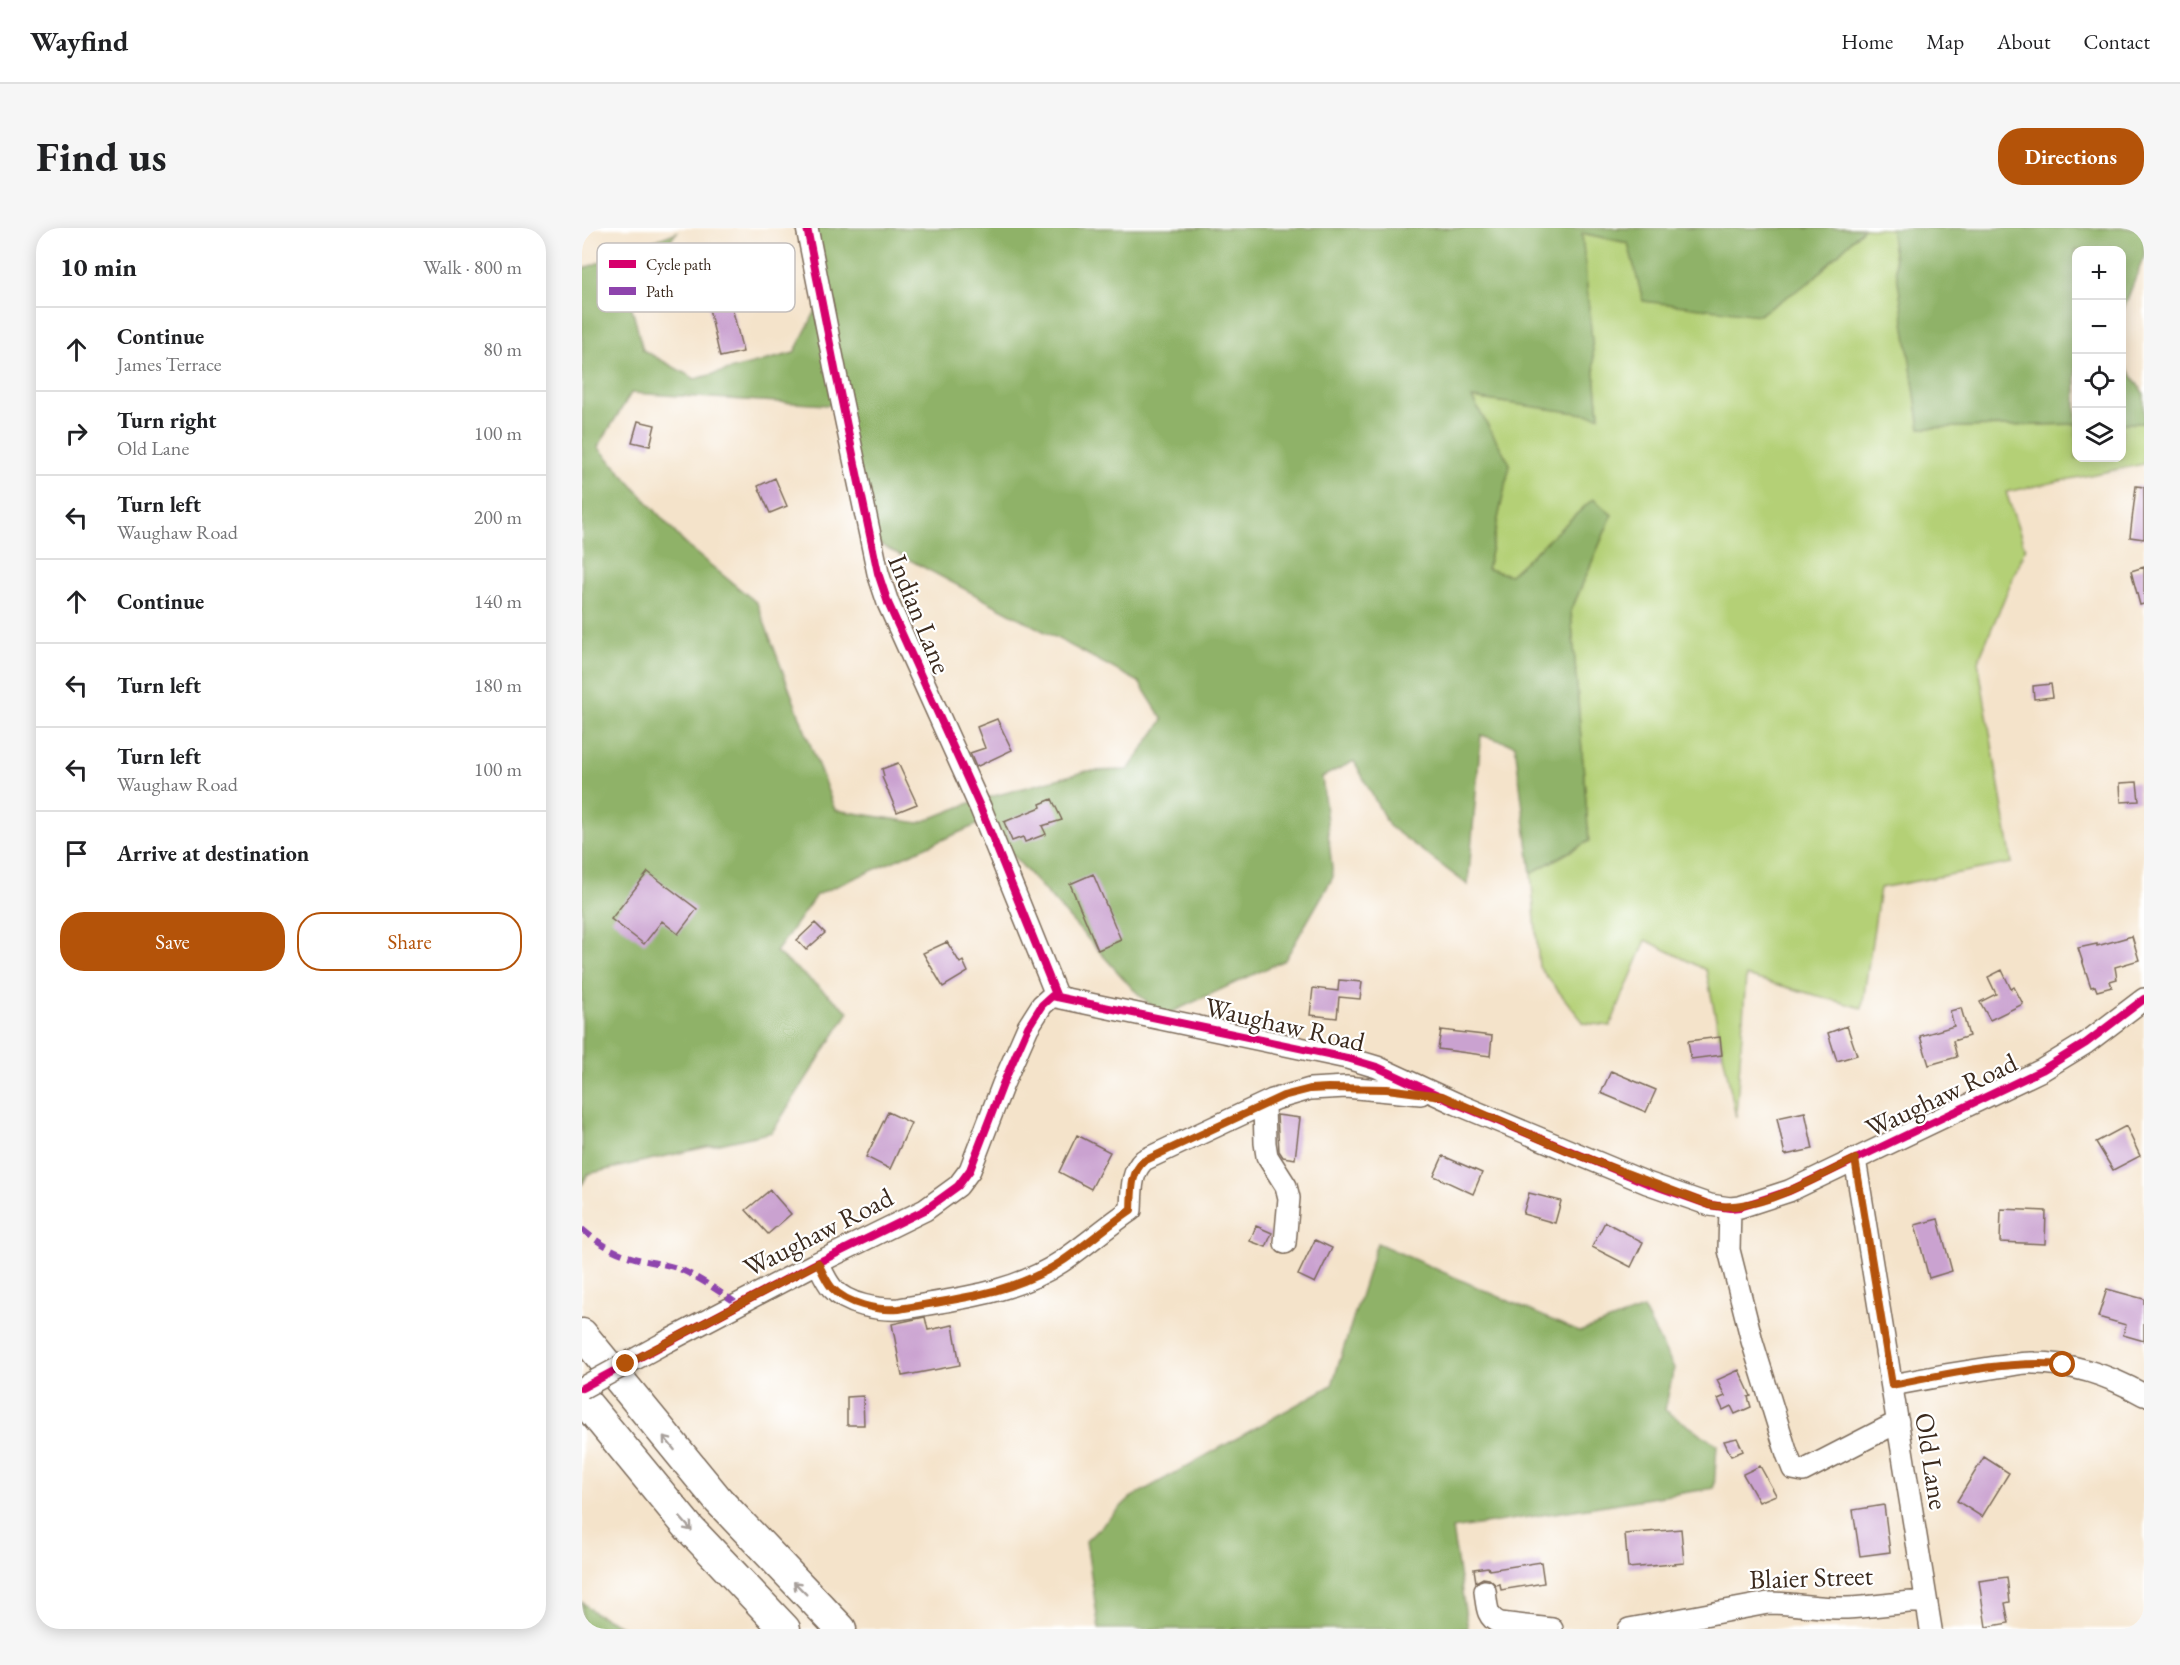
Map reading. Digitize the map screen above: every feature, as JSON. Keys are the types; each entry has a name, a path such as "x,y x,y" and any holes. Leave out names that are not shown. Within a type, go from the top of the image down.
{"highway":[{"path":"582,1334 719,1501 841,1629"},
{"path":"582,1398 689,1528 785,1629"}],"street":[{"name":"Indian Lane","path":"807,228 878,573 888,603 981,808 1057,997"},
{"name":"Waughaw Road","path":"582,1388 818,1263 925,1210 950,1193 965,1179 970,1170 1028,1027 1042,1005 1052,996 1347,1058 1377,1067 1647,1182 1710,1205 1730,1208 1740,1207 1789,1191 2042,1070 2086,1043 2144,999"},
{"path":"818,1263 829,1284 840,1294 855,1302 884,1309 899,1309 1005,1288 1061,1263 1131,1210 1134,1176 1139,1165 1144,1161 1264,1104 1310,1089 1328,1088 1387,1089 1442,1096"},
{"path":"1264,1104 1267,1156 1286,1186 1289,1198 1285,1243"},
{"name":"Old Lane","path":"1855,1159 1930,1629"},
{"path":"1730,1208 1729,1250 1752,1341 1793,1469 1803,1471 1898,1422"},
{"path":"1892,1385 2033,1362 2063,1365 2094,1372 2123,1383 2144,1395"},
{"path":"1485,1591 1489,1615 1493,1620 1500,1623 1552,1629"},
{"name":"Blaier Street","path":"1629,1629 1768,1603 1845,1608 1926,1601"}],"green space":[{"path":"811,228 1864,228 1810,282 1759,315 1643,301 1628,243 1582,233 1599,416 1472,398 1510,464 1487,569 1510,575 1593,499 1612,515 1571,611 1589,841 1531,873 1515,745 1481,735 1468,885 1389,826 1354,761 1322,777 1333,877 1285,960 1163,1016 1133,989 983,822 816,895 776,952 849,1012 772,1132 588,1174 582,1185 582,269 597,263 597,312 633,312 643,350 695,379 794,353 826,291","holes":["631,393 844,406 863,535 1139,682 1163,720 1128,770 1087,771 975,801 919,823 835,810 757,603 687,546 598,447"]},
{"path":"1864,228 1891,229 1920,428 2072,424 2072,462 2126,462 2126,423 2144,423 2144,464 2006,492 2025,549 1978,661 2012,863 1880,888 1862,1008 1746,976 1736,1117 1706,970 1646,940 1610,1026 1584,1023 1539,967 1531,873 1589,841 1571,611 1612,515 1593,499 1510,575 1487,569 1510,464 1472,398 1599,415 1581,233 1810,282"},
{"path":"1890,228 2144,228 2144,256 2126,303 2126,246 2072,246 2072,424 1920,428"},
{"path":"677,232 668,243 649,243"},
{"path":"2126,367 2144,394 2144,423 2126,423"},
{"path":"1377,1243 1579,1332 1643,1309 1674,1368 1665,1410 1717,1445 1714,1488 1452,1529 1468,1629 1099,1629 1086,1541 1130,1498 1332,1385"},
{"path":"582,1602 595,1613 626,1629 582,1629"}],"building":[{"path":"710,312 733,312 743,352 720,357"},
{"path":"638,421 655,425 650,446 632,442"},
{"path":"775,478 787,506 770,513 758,486"},
{"path":"2136,486 2144,487 2144,539 2130,537"},
{"path":"2144,567 2144,604 2140,605 2131,571"},
{"path":"2051,684 2053,697 2034,699 2033,686"},
{"path":"997,719 1012,750 976,767 970,753 985,748 977,727"},
{"path":"898,763 917,804 897,812 882,777 884,776 882,769"},
{"path":"2137,782 2139,801 2121,802 2120,783"},
{"path":"1052,799 1062,820 1042,826 1046,834 1025,842 1023,837 1012,841 1004,822 1041,807 1040,804"},
{"path":"648,872 697,909 678,934 662,921 644,944 611,919"},
{"path":"1093,874 1121,940 1098,950 1070,884"},
{"path":"815,923 825,933 806,950 797,940"},
{"path":"2132,936 2139,960 2115,967 2117,979 2110,981 2112,987 2097,991 2095,986 2091,987 2078,948 2097,944 2097,946"},
{"path":"947,942 960,963 963,961 968,972 943,987 923,953"},
{"path":"2002,970 2011,989 2014,987 2023,1004 1990,1020 1980,1002 1996,994 1988,977"},
{"path":"1339,980 1362,982 1360,999 1339,997 1337,1018 1310,1015 1313,988 1338,991"},
{"path":"1961,1008 1969,1036 1953,1041 1957,1057 1929,1065 1920,1036 1954,1026 1950,1011"},
{"path":"1847,1026 1857,1055 1837,1061 1828,1033"},
{"path":"1441,1030 1492,1036 1490,1056 1438,1049"},
{"path":"1720,1037 1722,1055 1691,1059 1688,1041"},
{"path":"1611,1071 1656,1090 1646,1112 1601,1093"},
{"path":"888,1112 911,1123 890,1169 866,1157"},
{"path":"1805,1112 1813,1149 1785,1155 1777,1118"},
{"path":"1277,1115 1300,1118 1295,1159 1283,1157 1279,1151"},
{"path":"2126,1126 2140,1156 2113,1170 2096,1142"},
{"path":"1077,1135 1110,1152 1091,1189 1059,1172"},
{"path":"1443,1156 1482,1173 1473,1194 1434,1176"},
{"path":"770,1190 791,1214 768,1234 746,1210"},
{"path":"1529,1193 1561,1201 1555,1223 1523,1214"},
{"path":"2001,1209 2046,1211 2045,1244 2000,1242"},
{"path":"1938,1219 1952,1271 1929,1278 1915,1225"},
{"path":"1605,1222 1643,1242 1631,1267 1592,1247"},
{"path":"1256,1226 1272,1233 1266,1247 1250,1241"},
{"path":"1315,1240 1332,1248 1315,1283 1298,1275"},
{"path":"2107,1289 2144,1299 2144,1341 2123,1335 2126,1325 2098,1317"},
{"path":"925,1317 928,1330 953,1325 960,1365 902,1376 892,1324"},
{"path":"1739,1370 1751,1396 1748,1397 1751,1407 1735,1414 1731,1406 1723,1410 1718,1399 1725,1396 1717,1380"},
{"path":"863,1396 864,1425 847,1425 847,1397"},
{"path":"1737,1438 1743,1451 1731,1456 1724,1441"},
{"path":"1984,1457 2009,1473 1982,1517 1957,1501"},
{"path":"1760,1466 1776,1495 1759,1502 1743,1474"},
{"path":"1884,1505 1890,1552 1860,1556 1853,1510"},
{"path":"1681,1529 1684,1563 1628,1568 1625,1534"},
{"path":"1541,1562 1544,1583 1501,1590 1500,1584 1496,1585 1489,1579 1483,1578 1476,1582 1474,1569 1488,1567 1489,1570"},
{"path":"2007,1577 2010,1602 2005,1603 2009,1623 1986,1627 1979,1581"}],"marked path":[{"path":"582,1229 617,1252 671,1266 685,1272 738,1304"}],"cycle path":[{"path":"807,228 878,573 888,603 981,809 1057,997"},
{"path":"582,1388 813,1265 925,1210 958,1186 970,1170 1028,1027 1042,1005 1052,996 1347,1058 1377,1067 1457,1104 1647,1183 1710,1205 1730,1208 1740,1207 1789,1191 2042,1070 2086,1043 2144,999"}],"route":[{"path":"626,1364 818,1263 833,1290 855,1302 884,1309 899,1309 984,1294 1029,1279 1061,1263 1131,1210 1135,1171 1144,1161 1272,1100 1310,1089 1346,1087 1387,1089 1442,1096 1571,1152 1647,1182 1720,1207 1740,1207 1770,1198 1855,1159 1892,1385 2033,1362 2063,1365"}]}
